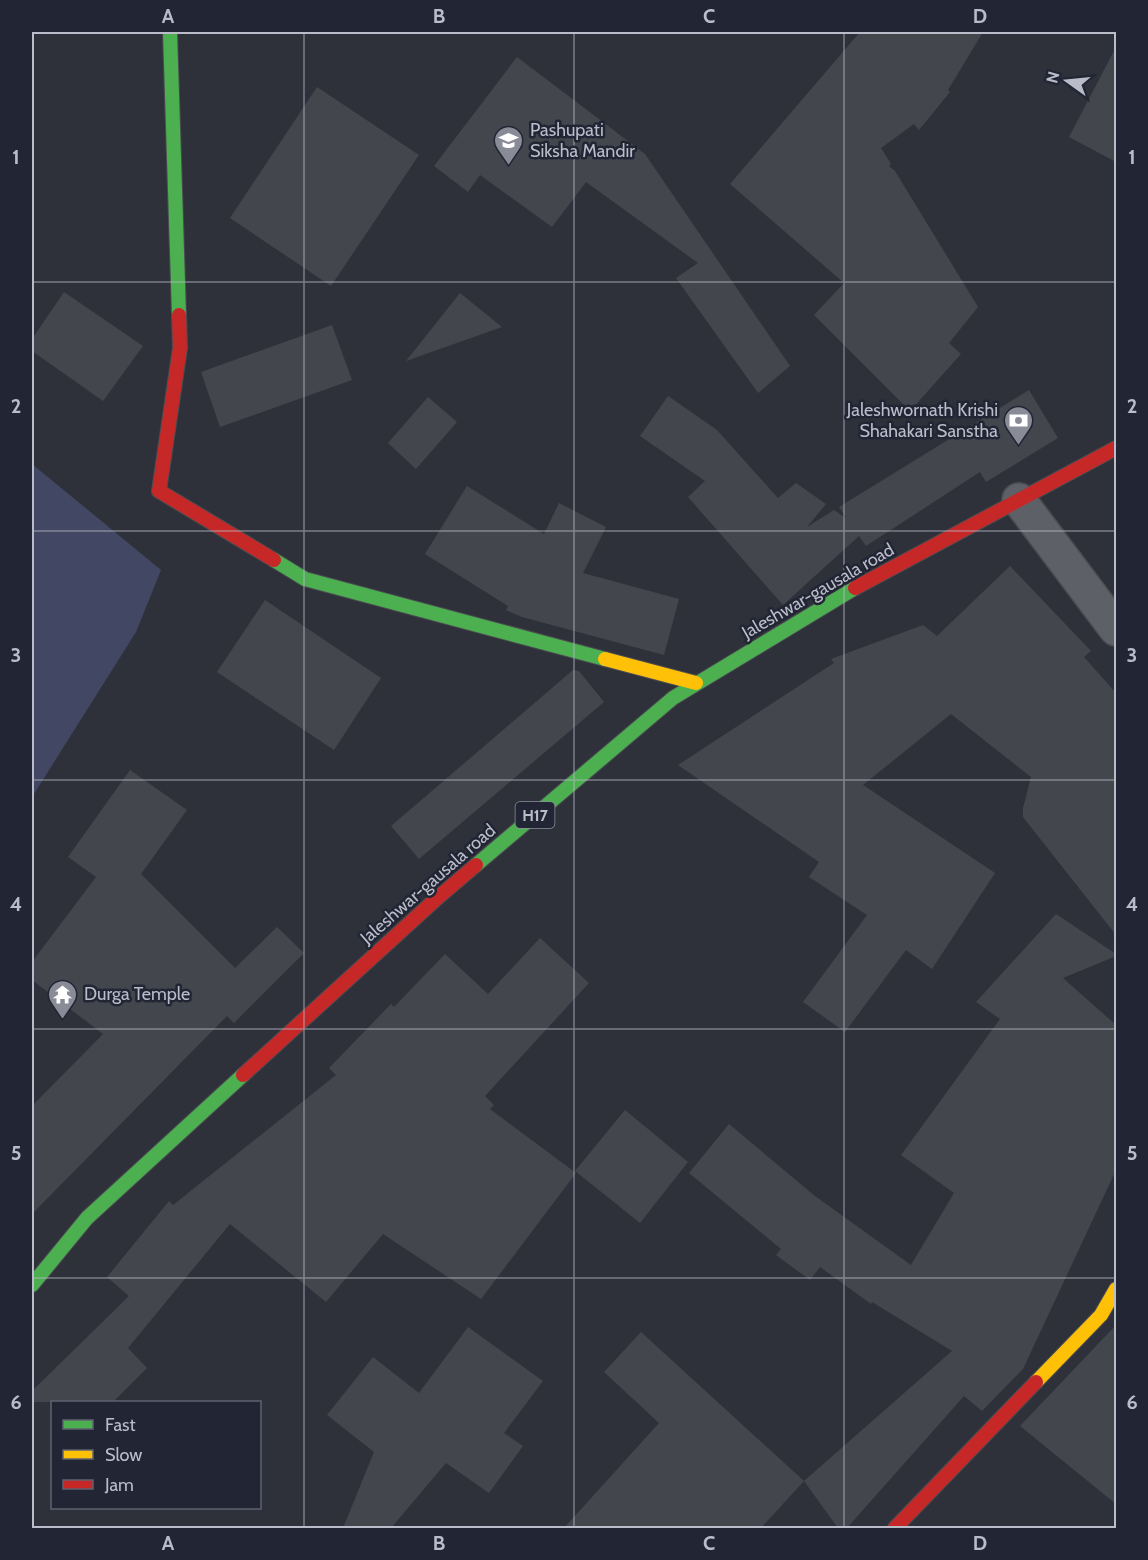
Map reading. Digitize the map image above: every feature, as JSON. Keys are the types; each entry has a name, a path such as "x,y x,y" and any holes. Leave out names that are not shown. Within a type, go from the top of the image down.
{"main road":[{"path":"170,32 180,348 159,491 305,579 696,683"},
{"name":"Jaleshwar-gausala road","path":"32,1285 87,1218 435,900 673,698 848,593 1116,448"},
{"path":"895,1528 1101,1315 1116,1289"}],"street":[{"path":"1019,500 1116,629"}],"water":[{"path":"32,464 161,570 136,632 32,797"}],"building":[{"path":"860,32 983,32 948,90 950,92 919,130 914,124 881,148 891,164 889,166 895,171 978,307 949,343 961,354 910,411 814,315 844,283 730,184"},
{"path":"1116,47 1116,162 1069,137"},
{"path":"517,57 645,154 790,366 758,393 676,278 698,263 586,182 552,227 480,175 468,192 434,166"},
{"path":"317,87 419,155 331,286 230,218"},
{"path":"64,292 143,346 103,401 32,351 32,339"},
{"path":"460,293 502,327 406,361"},
{"path":"332,325 352,380 220,427 201,372"},
{"path":"1029,390 1058,438 986,482 980,472 866,546 859,536 783,605 688,497 705,481 640,436 668,396 717,430 778,498 796,483 826,504 807,527 834,510 846,518 839,507"},
{"path":"428,397 457,422 416,469 388,443"},
{"path":"467,486 544,534 559,503 606,527 583,573 679,599 664,655 522,617 506,610 508,606 425,554"},
{"path":"1010,566 1091,651 1084,657 1116,693 1116,935 1023,817 1031,777 951,714 863,785 995,873 932,969 906,950 845,1032 803,1002 867,915 809,877 819,862 678,765 834,663 831,659 923,625 937,636"},
{"path":"265,600 381,678 334,750 217,672"},
{"path":"573,670 579,671 604,702 419,859 391,826"},
{"path":"130,770 187,810 141,874 235,968 277,927 304,953 234,1023 227,1016 32,1214 32,1106 103,1034 32,980 32,962 96,877 68,857"},
{"path":"1056,914 1116,954 1116,956 1063,978 1116,1025 1116,1170 1023,1369 982,1411 964,1396 847,1528 838,1528 804,1481 952,1351 872,1302 871,1304 820,1267 810,1280 776,1255 781,1249 689,1173 729,1124 815,1196 911,1265 954,1193 901,1155 1000,1019 976,1002"},
{"path":"540,938 589,983 485,1096 494,1105 490,1109 576,1173 481,1299 383,1234 326,1302 230,1224 128,1348 147,1368 114,1401 32,1402 32,1391 129,1296 107,1277 169,1201 173,1205 336,1075 329,1068 391,1004 394,1007 445,954 488,994"},
{"path":"625,1110 688,1162 640,1223 575,1171"},
{"path":"1116,1325 1116,1504 1020,1426"},
{"path":"468,1327 543,1381 504,1433 523,1446 489,1493 446,1463 391,1528 343,1528 374,1452 327,1415 373,1357 419,1393"},
{"path":"641,1332 804,1481 761,1528 564,1528 659,1423 604,1372"}],"traffic: fast":[{"path":"170,32 179,315"},
{"path":"274,560 305,579 605,659"},
{"path":"476,865 673,698 855,588"},
{"path":"32,1285 87,1218 243,1075"}],"traffic: slow":[{"path":"605,659 696,683"},
{"path":"1036,1382 1101,1315 1116,1289"}],"traffic: jam":[{"path":"179,315 180,348 159,491 274,560"},
{"path":"855,588 1116,448"},
{"path":"243,1075 476,865"},
{"path":"895,1528 1036,1382"}],"place":[{"name":"Pashupati Siksha Mandir","path":"509,166"},
{"name":"Jaleshwornath Krishi Shahakari Sanstha","path":"1019,446"},
{"name":"Durga Temple","path":"63,1020"}]}
